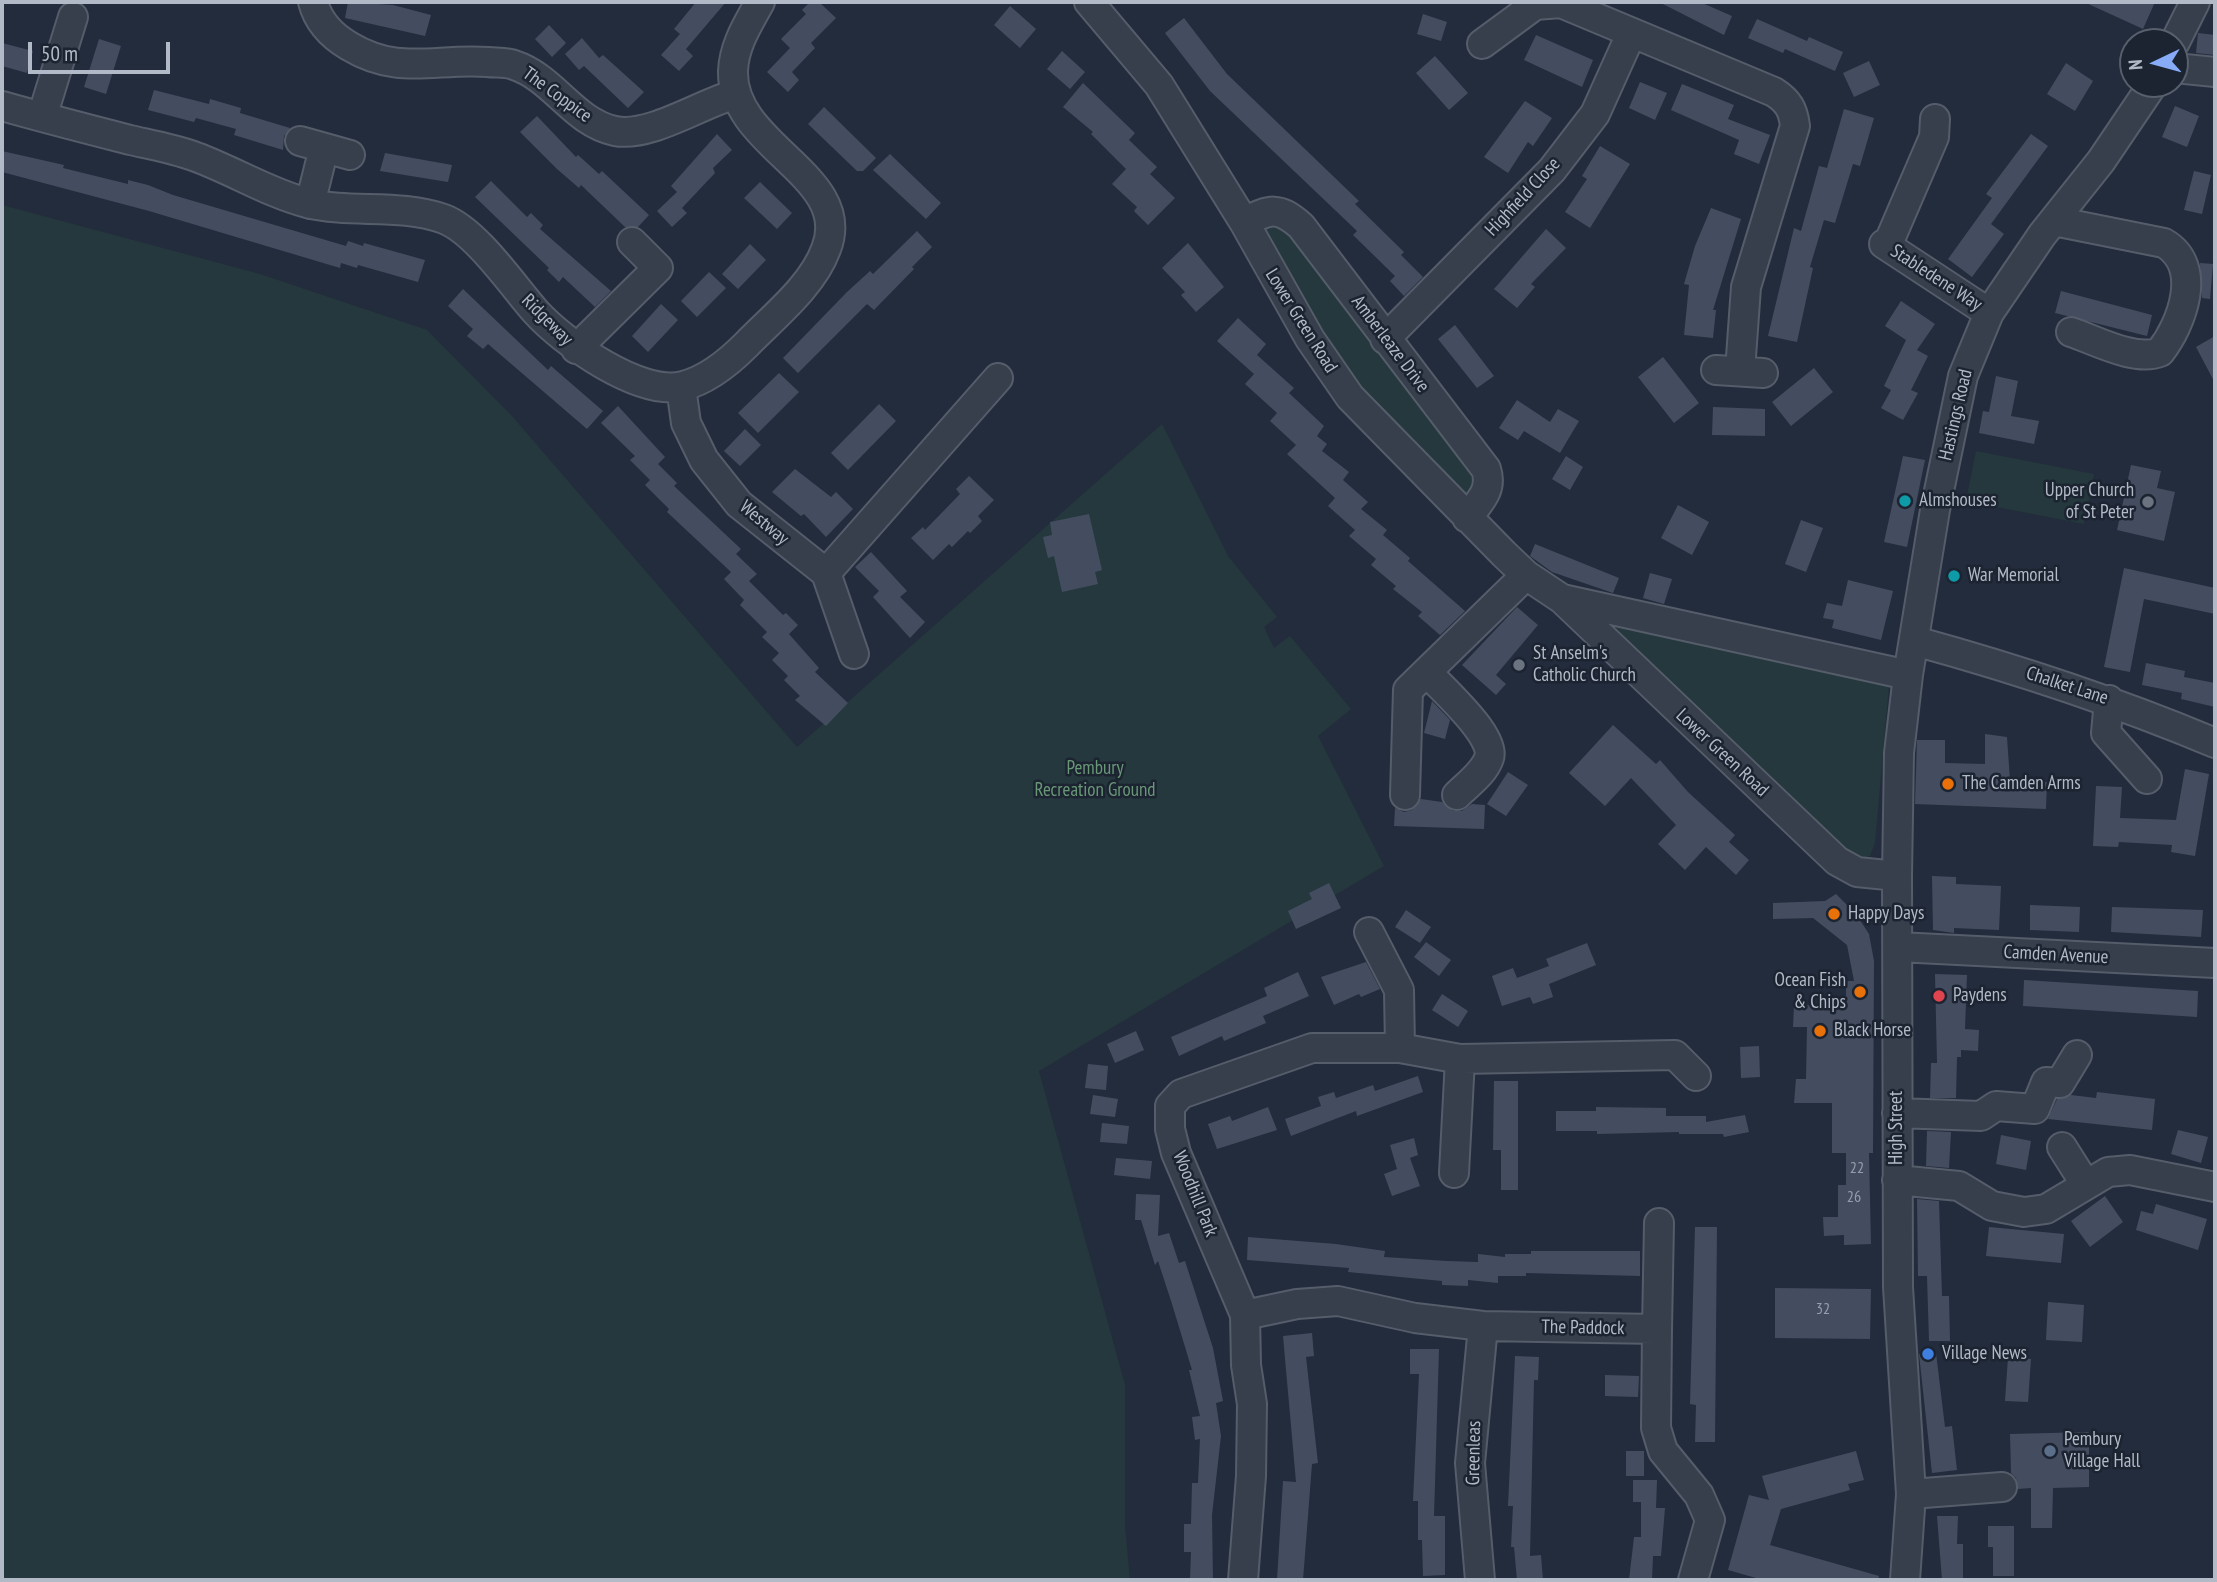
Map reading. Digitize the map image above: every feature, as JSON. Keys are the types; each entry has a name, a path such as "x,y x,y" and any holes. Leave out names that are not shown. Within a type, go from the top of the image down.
{"street":[{"name":"The Coppice","path":"313,2 316,13 336,38 369,58 398,65 472,61 514,64 549,85 585,119 617,132 649,128 714,100 736,94"},
{"path":"681,387 731,360 800,290 845,226 823,196 752,124 736,94 733,71 740,40 760,2"},
{"name":"Lower Green Road","path":"1089,2 1159,85 1244,222 1310,339 1350,397 1467,518 1527,575 1562,599 1837,861 1857,872 1896,876"},
{"path":"1482,44 1535,5 1561,2 1631,34 1774,92 1802,108 1746,287 1739,371"},
{"path":"2182,28 2195,2"},
{"path":"43,117 73,17"},
{"name":"Highfield Close","path":"1385,339 1552,170 1595,114 1631,34"},
{"path":"2189,69 2215,72"},
{"name":"Hastings Road","path":"1908,675 1935,510 1963,376 1989,313 2054,221 2101,161 2144,98"},
{"name":"Ridgeway","path":"2,106 194,156 281,195 310,204 415,211 447,220 486,252 539,315 576,349 626,376 661,386 681,387"},
{"name":"Stabledene Way","path":"1935,119 1934,137 1888,244 1884,244 1989,313"},
{"path":"310,204 325,148"},
{"name":"Amberleaze Drive","path":"1244,222 1266,211 1284,212 1301,226 1486,469 1488,491 1467,518"},
{"path":"2054,221 2164,243 2175,249 2185,272 2186,298 2160,352 2153,355 2128,351 2071,332"},
{"path":"576,349 659,268 632,242"},
{"path":"854,654 826,573 998,378"},
{"name":"Westway","path":"681,387 686,423 705,460 739,504 826,573"},
{"path":"1405,795 1408,690 1527,575"},
{"name":"Lower Green Road","path":"1562,599 1908,675"},
{"name":"Chalket Lane","path":"1914,641 1995,662 2109,700 2215,743"},
{"path":"1427,672 1480,729 1490,745 1491,755 1484,768 1457,795"},
{"name":"High Street","path":"1905,1580 1911,1494 1900,1357 1896,876 1899,753 1908,675"},
{"path":"2109,700 2106,733 2147,779"},
{"path":"1368,932 1399,990 1400,1048"},
{"name":"Camden Avenue","path":"1898,947 2215,963"},
{"name":"Woodhill Park","path":"1243,1580 1252,1404 1246,1364 1245,1315 1176,1153 1170,1129 1170,1106 1181,1094 1312,1048 1400,1048 1460,1059 1675,1055 1696,1076"},
{"path":"1897,1113 1981,1116 1996,1106 2035,1109 2046,1082 2060,1083 2077,1055"},
{"path":"1454,1173 1460,1059"},
{"path":"2062,1147 2086,1185"},
{"path":"1897,1180 1959,1186 1992,1206 2024,1212 2046,1209 2108,1172 2130,1170 2215,1187"},
{"path":"1660,1223 1657,1428 1663,1451 1699,1495 1710,1520 1693,1580"},
{"name":"The Paddock","path":"1245,1315 1297,1304 1338,1301 1415,1318 1483,1326 1657,1329"},
{"name":"Greenleas","path":"1480,1580 1471,1463 1483,1326"},
{"path":"1911,1494 2002,1487"}],"green space":[{"name":"Pembury Recreation Ground","path":"2,205 260,274 427,330 512,416 797,747 1162,424 1228,556 1277,617 1264,627 1274,648 1290,636 1351,709 1318,736 1384,866 1039,1071 1125,1385 1125,1526 1130,1580 2,1580"},
{"path":"1284,212 1486,469 1467,518 1350,397 1244,222"},
{"path":"1976,451 2094,474 2084,524 1966,501"},
{"path":"1605,616 1889,685 1875,843 1870,856 1857,860 1600,624"}],"building":[{"path":"348,2 393,5 431,15 425,36 345,18"},
{"path":"696,2 726,2 686,49 693,56 679,71 661,55 680,34 674,29"},
{"path":"810,2 819,2 836,18 811,43 815,48 792,72 799,80 788,92 767,72 790,48 781,39 806,14 802,10"},
{"path":"1659,2 1700,2 1732,16 1724,35"},
{"path":"2084,2 2155,2 2143,28"},
{"path":"1010,6 1036,29 1020,48 994,25"},
{"path":"1423,14 1447,22 1441,41 1417,34"},
{"path":"1184,18 1227,74 1359,201 1355,204 1404,252 1401,255 1423,277 1404,296 1390,281 1395,276 1353,235 1357,231 1210,91 1165,33"},
{"path":"1757,19 1807,41 1809,37 1843,52 1835,71 1785,49 1783,53 1748,38"},
{"path":"549,25 566,43 552,57 535,39"},
{"path":"2198,33 2215,35 2215,55 2196,53"},
{"path":"1536,35 1593,60 1582,87 1524,60"},
{"path":"582,38 599,58 603,55 644,92 628,108 584,66 579,70 565,54"},
{"path":"99,39 121,46 106,94 84,87"},
{"path":"2,43 33,51 27,73 2,66"},
{"path":"1062,51 1085,72 1070,89 1047,69"},
{"path":"1435,56 1468,93 1449,110 1416,73"},
{"path":"1869,61 1880,85 1854,97 1843,73"},
{"path":"2066,63 2093,81 2075,111 2047,94"},
{"path":"1640,82 1667,93 1655,120 1629,108"},
{"path":"1083,83 1135,133 1129,140 1157,167 1150,174 1175,198 1148,225 1134,211 1137,207 1112,184 1126,169 1091,134 1093,132 1063,107"},
{"path":"1682,84 1734,105 1728,119 1770,135 1759,164 1734,154 1739,140 1671,110"},
{"path":"154,90 209,104 210,99 241,108 240,113 290,128 284,136 283,150 234,135 236,129 196,118 194,122 148,110"},
{"path":"1525,101 1552,118 1533,146 1528,142 1508,173 1484,157"},
{"path":"2175,106 2199,116 2187,147 2162,137"},
{"path":"824,107 876,158 863,171 857,171 808,124"},
{"path":"1844,109 1874,118 1860,166 1853,164 1835,223 1824,220 1810,267 1813,268 1797,342 1768,336 1794,228 1801,231 1819,166 1827,168"},
{"path":"537,116 576,157 578,155 599,174 602,171 649,215 638,227 625,227 581,185 579,188 557,169 520,132"},
{"path":"717,134 732,150 713,168 715,173 682,208 687,213 672,227 657,211 677,192 671,186"},
{"path":"2031,134 2048,146 1991,224 2004,234 1972,277 1948,259 1992,198 1986,194"},
{"path":"1600,146 1630,164 1590,228 1565,212 1587,179 1582,176"},
{"path":"2,151 64,165 63,168 128,184 128,180 148,185 173,195 346,246 348,241 363,246 364,243 425,260 418,282 358,265 357,268 341,263 340,268 149,211 2,172"},
{"path":"385,153 452,165 448,182 380,171"},
{"path":"890,154 941,203 926,219 873,170"},
{"path":"2194,171 2211,175 2202,214 2184,210"},
{"path":"491,181 527,217 531,213 543,225 540,229 611,291 595,307 563,277 559,282 547,270 549,268 475,197"},
{"path":"760,182 792,213 777,229 744,198"},
{"path":"1711,208 1741,219 1713,310 1716,310 1713,338 1684,335 1689,285 1684,284 1695,246"},
{"path":"1546,229 1566,248 1531,284 1535,287 1517,308 1494,289"},
{"path":"917,231 932,247 912,267 914,269 874,310 867,304 798,373 783,358 847,292 870,271 873,274"},
{"path":"1188,243 1224,287 1196,312 1181,295 1185,292 1162,268"},
{"path":"750,244 766,260 738,289 722,274"},
{"path":"2200,263 2213,264 2210,299 2202,298"},
{"path":"709,272 726,288 697,317 681,301"},
{"path":"463,289 548,370 551,366 603,411 587,429 488,344 483,349 467,336 473,329 448,306"},
{"path":"2061,291 2152,315 2147,336 2055,313"},
{"path":"1901,301 1935,324 1917,350 1928,356 1911,390 1918,393 1903,420 1881,408 1891,390 1884,386 1906,340 1885,326"},
{"path":"661,304 678,320 648,352 632,336"},
{"path":"1238,318 1266,344 1257,355 1294,388 1289,393 1324,426 1317,436 1327,444 1322,451 1349,472 1343,480 1368,502 1361,509 1387,530 1383,535 1410,558 1408,561 1465,611 1440,635 1418,616 1422,612 1393,589 1396,586 1371,565 1376,559 1349,536 1355,530 1328,506 1335,498 1287,454 1296,445 1270,421 1277,413 1245,384 1254,374 1217,341"},
{"path":"1455,325 1494,376 1477,388 1438,339"},
{"path":"2215,336 2215,383 2196,347"},
{"path":"1663,357 1699,403 1674,423 1638,377"},
{"path":"1814,368 1833,392 1791,426 1772,402"},
{"path":"779,373 799,392 758,433 738,413"},
{"path":"1996,376 2018,381 2011,416 2039,421 2034,444 1979,433 1983,411 1989,412"},
{"path":"1517,400 1550,422 1558,409 1579,421 1560,453 1524,431 1518,440 1499,428"},
{"path":"879,404 896,421 848,470 831,453"},
{"path":"618,406 665,457 658,464 677,483 674,486 741,549 736,554 757,574 749,581 783,615 786,613 798,625 789,634 819,668 815,672 848,703 826,726 795,700 800,696 784,680 788,676 772,660 779,653 762,637 767,632 740,605 744,600 724,579 731,572 667,512 669,509 645,485 650,480 630,460 635,456 601,423"},
{"path":"1713,407 1765,409 1765,436 1712,435"},
{"path":"745,429 761,445 740,466 724,451"},
{"path":"1566,456 1583,467 1570,490 1552,479"},
{"name":"Almshouses","path":"1903,456 1925,460 1907,547 1884,542"},
{"name":"Upper Church of St Peter","path":"2131,465 2161,471 2157,488 2175,492 2164,541 2117,530"},
{"path":"795,469 831,497 836,492 853,509 826,537 804,514 801,516 772,492"},
{"path":"969,476 994,500 978,516 982,521 970,533 968,531 952,547 949,544 933,560 911,538 923,527 925,530 960,494 956,489"},
{"path":"1678,505 1709,522 1692,555 1661,538"},
{"path":"1089,514 1102,570 1095,572 1098,584 1062,592 1054,556 1048,558 1043,537 1052,535 1050,522"},
{"path":"1801,520 1823,528 1806,572 1785,564"},
{"path":"1535,544 1619,578 1613,593 1552,572 1530,556"},
{"path":"871,552 907,591 900,597 925,622 910,638 873,597 879,591 855,567"},
{"path":"2124,568 2215,588 2215,614 2144,599 2130,672 2104,667"},
{"path":"1650,573 1672,579 1664,604 1643,598"},
{"path":"1848,580 1893,591 1881,640 1832,628 1834,620 1823,618 1827,603 1842,606"},
{"path":"1517,607 1538,625 1496,675 1506,684 1496,695 1462,665"},
{"path":"2146,663 2185,671 2184,677 2215,683 2215,707 2181,699 2182,693 2142,685"},
{"path":"1432,701 1450,720 1445,739 1424,733"},
{"path":"1613,725 1656,764 1660,760 1688,792 1735,835 1729,842 1749,860 1736,875 1706,847 1685,870 1658,844 1676,825 1631,778 1605,806 1569,773"},
{"path":"1985,734 2007,737 2010,781 2047,782 2046,809 1915,804 1917,740 1945,740 1945,763 1985,764"},
{"path":"2185,769 2209,774 2195,856 2171,852 2172,845 2119,842 2118,847 2093,846 2096,786 2122,787 2120,818 2176,820"},
{"path":"1508,772 1528,785 1506,816 1487,804"},
{"path":"1421,799 1442,802 1453,811 1462,811 1472,804 1485,805 1484,829 1394,826 1395,808 1404,812 1412,810"},
{"path":"1932,876 1956,877 1956,884 2001,886 1999,930 1954,928 1954,933 1933,930"},
{"path":"1329,883 1341,908 1296,929 1288,911 1312,899 1309,893"},
{"path":"1836,894 1856,914 1869,934 1874,961 1873,1153 1869,1153 1871,1244 1844,1245 1844,1235 1824,1236 1823,1217 1838,1217 1838,1185 1846,1185 1846,1153 1832,1153 1832,1103 1794,1103 1796,1079 1806,1079 1807,1027 1793,1027 1794,1005 1846,1006 1846,981 1854,981 1847,945 1813,918 1773,919 1773,903 1825,901"},
{"path":"2030,905 2080,907 2079,932 2030,930"},
{"path":"2112,907 2203,910 2201,937 2111,932"},
{"path":"1406,910 1431,927 1420,943 1395,927"},
{"path":"1426,942 1451,960 1439,976 1414,957"},
{"path":"1587,943 1596,965 1549,984 1553,997 1533,1004 1530,997 1502,1006 1492,976 1513,968 1517,978 1549,966 1546,959"},
{"path":"1366,962 1380,989 1361,997 1359,994 1334,1005 1321,977"},
{"path":"1298,972 1309,996 1263,1016 1266,1023 1224,1041 1222,1036 1179,1056 1171,1037 1267,996 1264,988"},
{"path":"1935,974 1967,975 1965,1029 1979,1030 1978,1051 1961,1050 1961,1057 1957,1057 1956,1098 1930,1098 1931,1063 1937,1063"},
{"path":"2024,980 2198,991 2197,1017 2023,1006"},
{"path":"1442,994 1468,1011 1458,1027 1432,1010"},
{"path":"1136,1031 1144,1050 1115,1063 1107,1044"},
{"path":"1759,1046 1760,1077 1741,1078 1740,1047"},
{"path":"1088,1064 1108,1066 1106,1090 1085,1088"},
{"path":"1418,1076 1423,1092 1357,1116 1356,1111 1291,1136 1285,1119 1321,1106 1318,1097 1334,1092 1336,1098 1373,1085 1375,1091"},
{"path":"1494,1081 1518,1081 1518,1190 1501,1190 1501,1150 1493,1150"},
{"path":"2097,1092 2155,1099 2152,1130 2048,1119 2057,1099 2071,1095 2096,1098"},
{"path":"1093,1095 1118,1099 1115,1117 1090,1114"},
{"path":"1268,1107 1277,1130 1217,1149 1208,1124 1230,1116 1232,1121"},
{"path":"1596,1107 1666,1108 1666,1116 1706,1116 1706,1122 1745,1115 1749,1132 1724,1137 1723,1134 1679,1132 1597,1134 1597,1131 1556,1131 1556,1111 1596,1111"},
{"path":"1102,1123 1129,1126 1127,1144 1100,1142"},
{"path":"2178,1130 2208,1137 2201,1163 2171,1154"},
{"path":"1927,1131 1951,1132 1949,1168 1926,1166"},
{"path":"2001,1135 2031,1141 2026,1170 1996,1164"},
{"path":"1414,1138 1418,1155 1410,1158 1420,1186 1392,1196 1384,1174 1397,1169 1390,1145"},
{"path":"1116,1158 1152,1161 1150,1179 1114,1175"},
{"path":"1136,1194 1160,1195 1158,1236 1169,1233 1179,1263 1185,1261 1213,1348 1223,1401 1216,1403 1221,1436 1212,1515 1213,1580 1190,1580 1191,1552 1184,1552 1184,1524 1191,1524 1192,1483 1198,1483 1200,1439 1195,1440 1192,1417 1200,1416 1189,1370 1192,1370 1158,1261 1155,1265 1141,1220 1135,1220"},
{"path":"2105,1196 2123,1222 2090,1247 2071,1221"},
{"path":"1917,1199 1939,1201 1942,1296 1949,1296 1950,1341 1929,1341 1927,1276 1918,1276"},
{"path":"2156,1204 2207,1219 2198,1250 2136,1230 2141,1211 2153,1214"},
{"path":"1695,1227 1717,1227 1715,1442 1695,1442 1696,1405 1690,1404"},
{"path":"1989,1227 2064,1234 2061,1263 1986,1256"},
{"path":"1248,1237 1336,1244 1385,1251 1384,1257 1447,1261 1478,1262 1478,1254 1505,1257 1505,1254 1531,1254 1531,1251 1640,1251 1640,1276 1526,1273 1526,1276 1498,1276 1498,1283 1468,1280 1468,1286 1442,1285 1442,1281 1348,1272 1349,1268 1247,1260"},
{"path":"1775,1288 1871,1289 1870,1339 1775,1338"},
{"path":"2048,1302 2084,1305 2082,1342 2046,1340"},
{"path":"1312,1333 1314,1356 1306,1357 1318,1463 1312,1464 1303,1580 1277,1580 1283,1481 1296,1482 1283,1336"},
{"path":"1410,1349 1439,1349 1434,1516 1445,1516 1445,1575 1423,1576 1422,1540 1418,1540 1418,1501 1413,1501 1419,1374 1410,1374"},
{"path":"1936,1353 1945,1427 1952,1426 1957,1470 1932,1473 1919,1354"},
{"path":"1515,1356 1539,1357 1538,1380 1534,1380 1530,1556 1541,1555 1543,1580 1517,1580 1514,1547 1511,1547 1513,1506 1508,1506"},
{"path":"2008,1357 2031,1359 2028,1402 2005,1401"},
{"path":"1605,1375 1639,1376 1638,1397 1605,1396"},
{"name":"Pembury Village Hall","path":"2089,1432 2089,1487 2053,1488 2052,1528 2031,1528 2031,1488 2018,1489 2016,1478 2011,1473 2010,1434"},
{"path":"1626,1451 1644,1451 1644,1476 1626,1476"},
{"path":"1856,1451 1864,1480 1848,1484 1850,1490 1781,1509 1770,1545 1879,1576 1878,1580 1763,1580 1728,1570 1749,1495 1769,1500 1762,1476"},
{"path":"1633,1480 1657,1480 1656,1508 1665,1508 1661,1556 1653,1556 1652,1580 1629,1580 1634,1537 1641,1537 1641,1502 1633,1502"},
{"path":"1937,1516 1958,1516 1957,1544 1963,1544 1963,1580 1942,1580"},
{"path":"1988,1526 2014,1526 2014,1576 1993,1576 1993,1547 1988,1547"}],"place":[{"name":"Almshouses","path":"1905,501"},
{"name":"Upper Church of St Peter","path":"2148,502"},
{"name":"War Memorial","path":"1954,576"},
{"name":"St Anselm's Catholic Church","path":"1519,665"},
{"name":"The Camden Arms","path":"1948,784"},
{"name":"Happy Days","path":"1834,914"},
{"name":"Ocean Fish & Chips","path":"1860,992"},
{"name":"Paydens","path":"1939,996"},
{"name":"Black Horse","path":"1820,1031"},
{"name":"Village News","path":"1928,1354"},
{"name":"Pembury Village Hall","path":"2050,1451"}]}
